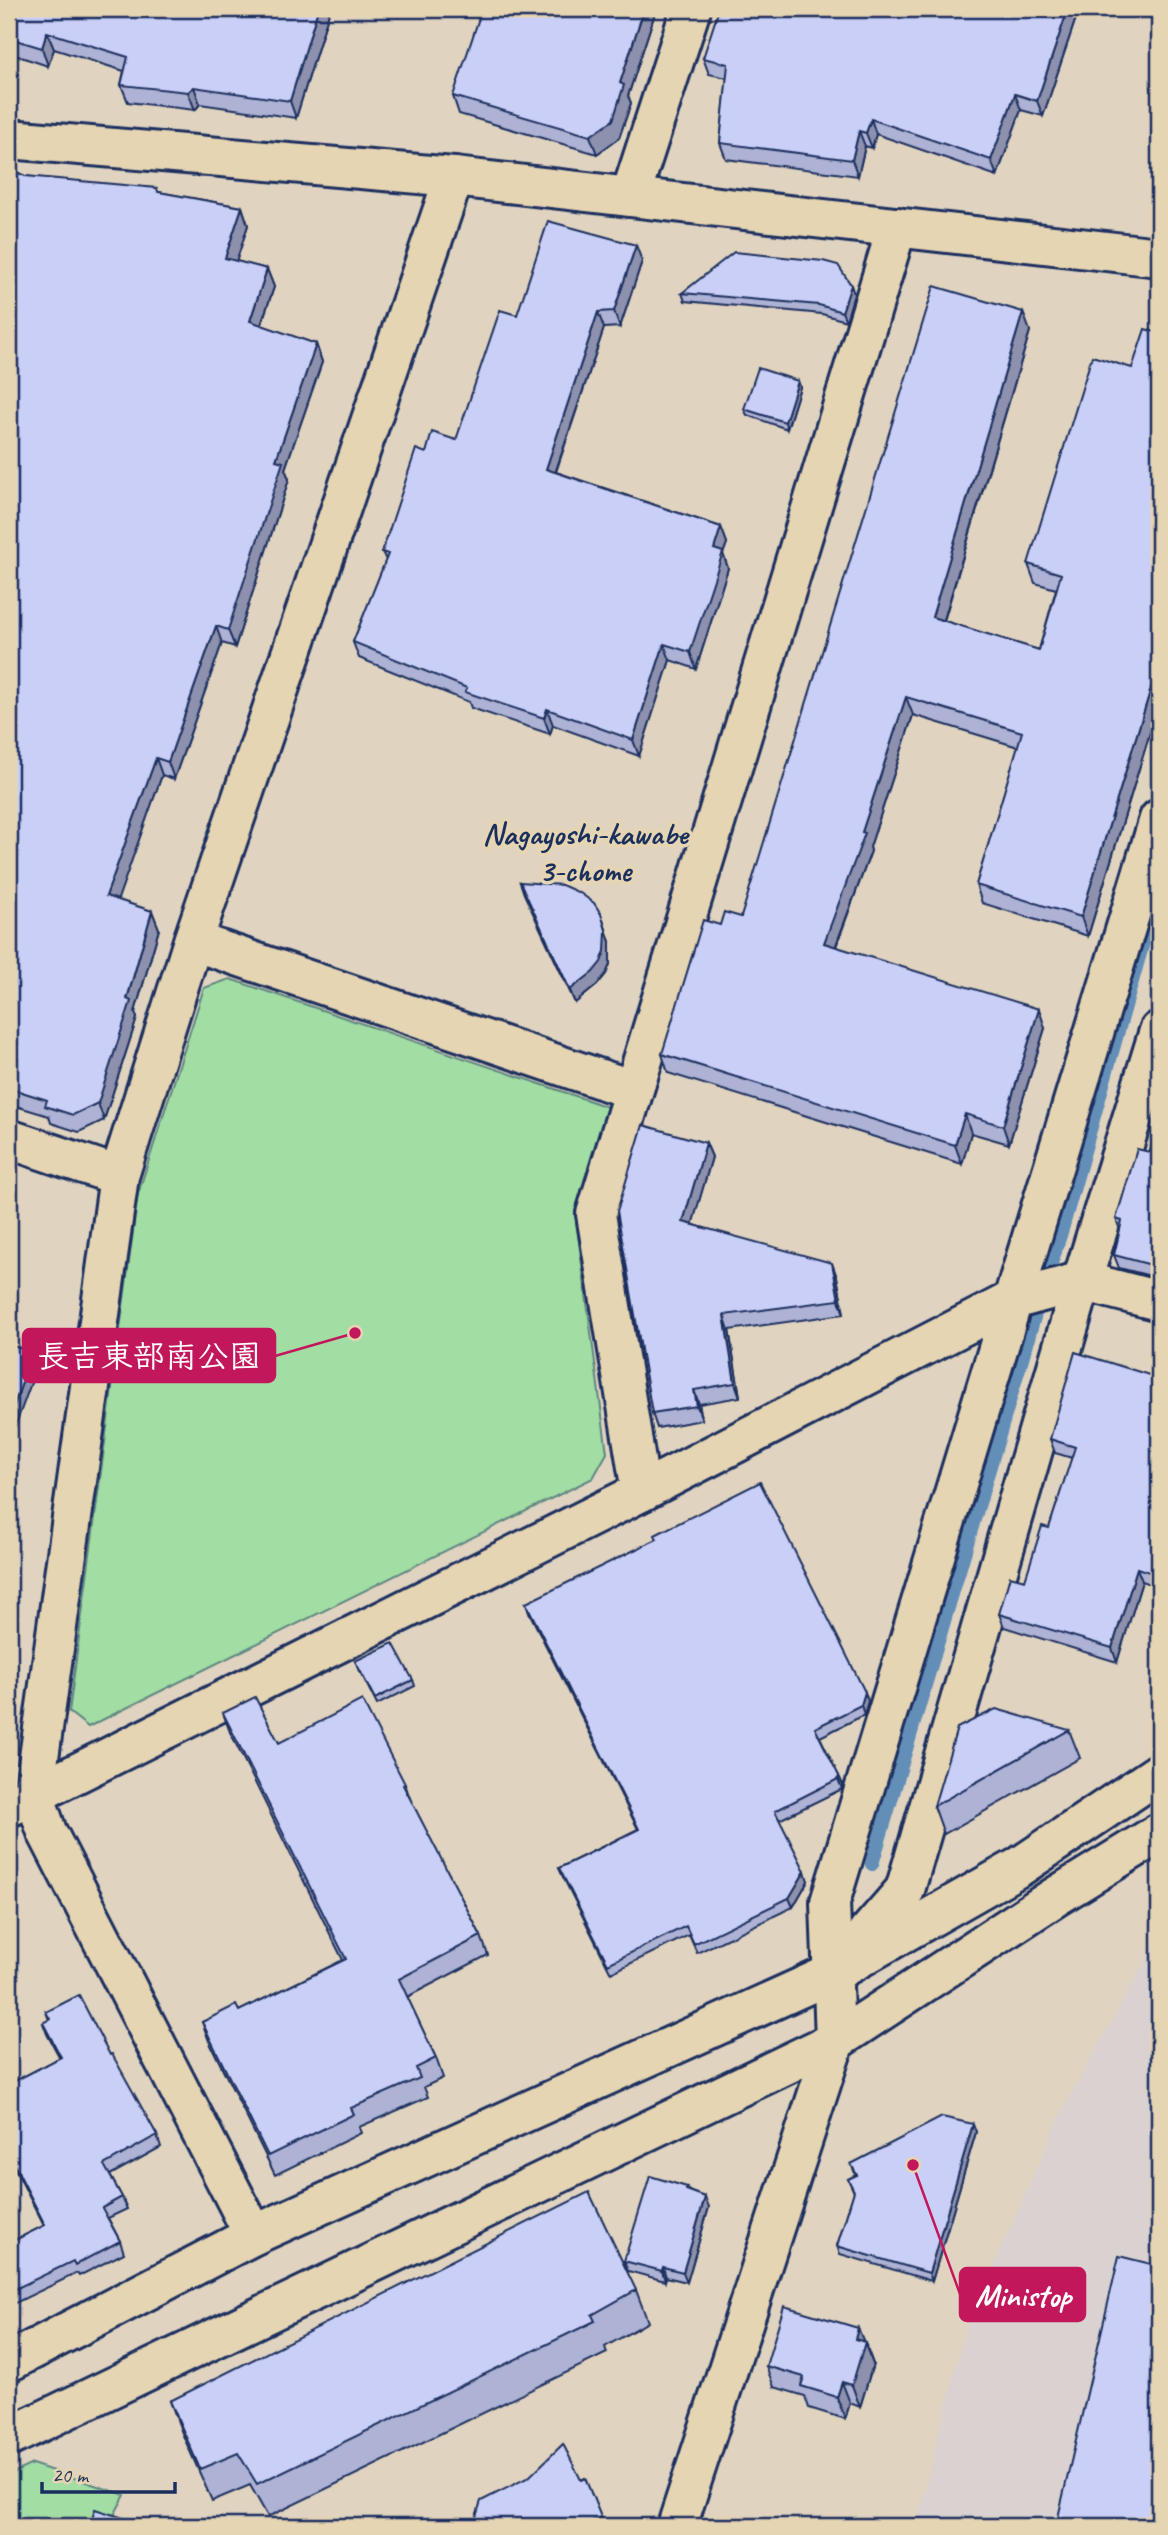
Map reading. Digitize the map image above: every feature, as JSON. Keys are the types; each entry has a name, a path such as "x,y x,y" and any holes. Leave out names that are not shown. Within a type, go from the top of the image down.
{"street":[{"path":"630,197 691,9"},
{"path":"9,139 454,177 1159,257"},
{"path":"254,2235 47,1832 22,1800 118,1175 193,941 454,177"},
{"path":"641,1492 596,1214 897,227"},
{"path":"677,2526 835,2041 830,1902 1159,819"},
{"path":"193,941 633,1090"},
{"path":"833,1972 905,1890 1082,1281 1150,1094 1159,1031"},
{"path":"9,1139 118,1175"},
{"path":"22,1800 641,1492 1013,1300 1082,1281 1159,1301"},
{"path":"9,2362 254,2235 833,1972 1019,1867 1159,1773"},
{"path":"9,2437 835,2041 1055,1897 1159,1833"}],"shaded area":[{"path":"1159,1936 1159,2526 916,2526 965,2331 1062,2111"}],"green space":[{"path":"230,979 608,1107 575,1212 607,1453 593,1478 88,1727 69,1712 138,1194 204,988"},
{"path":"32,2464 125,2495 108,2526 9,2526 9,2475"}],"building":[{"path":"9,9 318,9 290,101 194,87 188,92 121,85 128,57 47,32 42,48 9,38"},
{"path":"482,9 644,9 620,83 624,85 613,120 590,136 453,96"},
{"path":"719,9 1068,9 1037,101 1015,94 991,160 871,119 866,133 859,131 852,160 720,143 728,64 703,58"},
{"path":"9,169 25,176 157,188 158,192 242,207 225,258 267,269 250,321 316,344 276,460 283,462 228,630 216,626 168,762 156,758 106,896 152,911 127,999 131,1001 98,1103 73,1115 45,1106 47,1100 9,1088"},
{"path":"548,221 636,245 614,311 598,312 546,469 721,527 714,549 723,552 690,652 664,644 633,740 547,709 544,718 465,692 467,688 353,642 388,554 382,552 416,449 426,453 432,432 456,440 500,310 517,315"},
{"path":"734,252 823,261 838,265 851,285 842,312 819,305 682,293"},
{"path":"934,286 1023,312 932,617 1039,650 1061,574 1028,564 1092,356 1132,368 1145,329 1159,333 1159,662 1081,917 976,885 1022,732 906,697 862,832 865,833 824,943 1039,1009 1003,1126 965,1114 955,1145 662,1054 703,920 720,925 724,912 741,917"},
{"path":"758,368 798,381 785,422 744,409"},
{"path":"520,882 562,885 594,903 601,914 606,930 605,951 601,962 570,990"},
{"path":"1159,1119 1159,1267 1114,1255 1122,1221 1116,1219 1137,1149 1150,1152"},
{"path":"643,1125 706,1143 683,1222 832,1263 839,1300 724,1315 735,1383 694,1390 697,1406 652,1413 617,1211"},
{"path":"9,1345 33,1352 9,1419"},
{"path":"1075,1352 1159,1378 1159,1575 1137,1568 1112,1648 999,1614 1010,1576 1025,1580 1042,1526 1049,1528 1075,1447 1050,1439"},
{"path":"760,1482 865,1692 861,1705 815,1728 839,1776 838,1779 775,1811 805,1871 789,1898 694,1944 686,1926 608,1964 559,1868 639,1829 526,1603 657,1539 655,1535"},
{"path":"393,1643 413,1680 375,1699 355,1661"},
{"path":"255,1697 279,1743 362,1700 481,1936 399,1979 436,2058 416,2068 420,2078 351,2108 354,2114 268,2156 202,2022 236,2005 239,2011 346,1959 223,1713"},
{"path":"996,1709 1069,1730 934,1806 957,1728"},
{"path":"79,1995 110,2055 112,2054 157,2135 104,2165 122,2197 102,2208 120,2241 75,2265 73,2261 9,2292 9,2243 45,2225 9,2154 9,2084 61,2057 43,2023 50,2019 46,2012"},
{"path":"942,2117 973,2124 929,2273 837,2246 854,2191 848,2179 857,2175 851,2164"},
{"path":"650,2176 687,2187 686,2190 705,2197 683,2272 663,2267 662,2271 624,2261"},
{"path":"589,2192 636,2290 592,2315 595,2321 257,2484 238,2453 200,2469 170,2401"},
{"path":"1119,2256 1159,2266 1159,2526 1056,2526"},
{"path":"784,2306 858,2328 855,2339 865,2342 852,2385 842,2382 837,2397 801,2386 804,2377 766,2366"},
{"path":"563,2444 581,2480 585,2478 601,2517 583,2526 473,2526 481,2501 529,2477"},
{"path":"95,2509 149,2526 90,2526"}],"waterway":[{"path":"872,1864 1062,1229 1159,886"}],"place":[{"name":"長吉東部南公園","path":"355,1333"},
{"name":"Ministop","path":"913,2165"}],"district":[{"name":"Nagayoshi-kawabe 3-chome","path":"585,852"}]}
